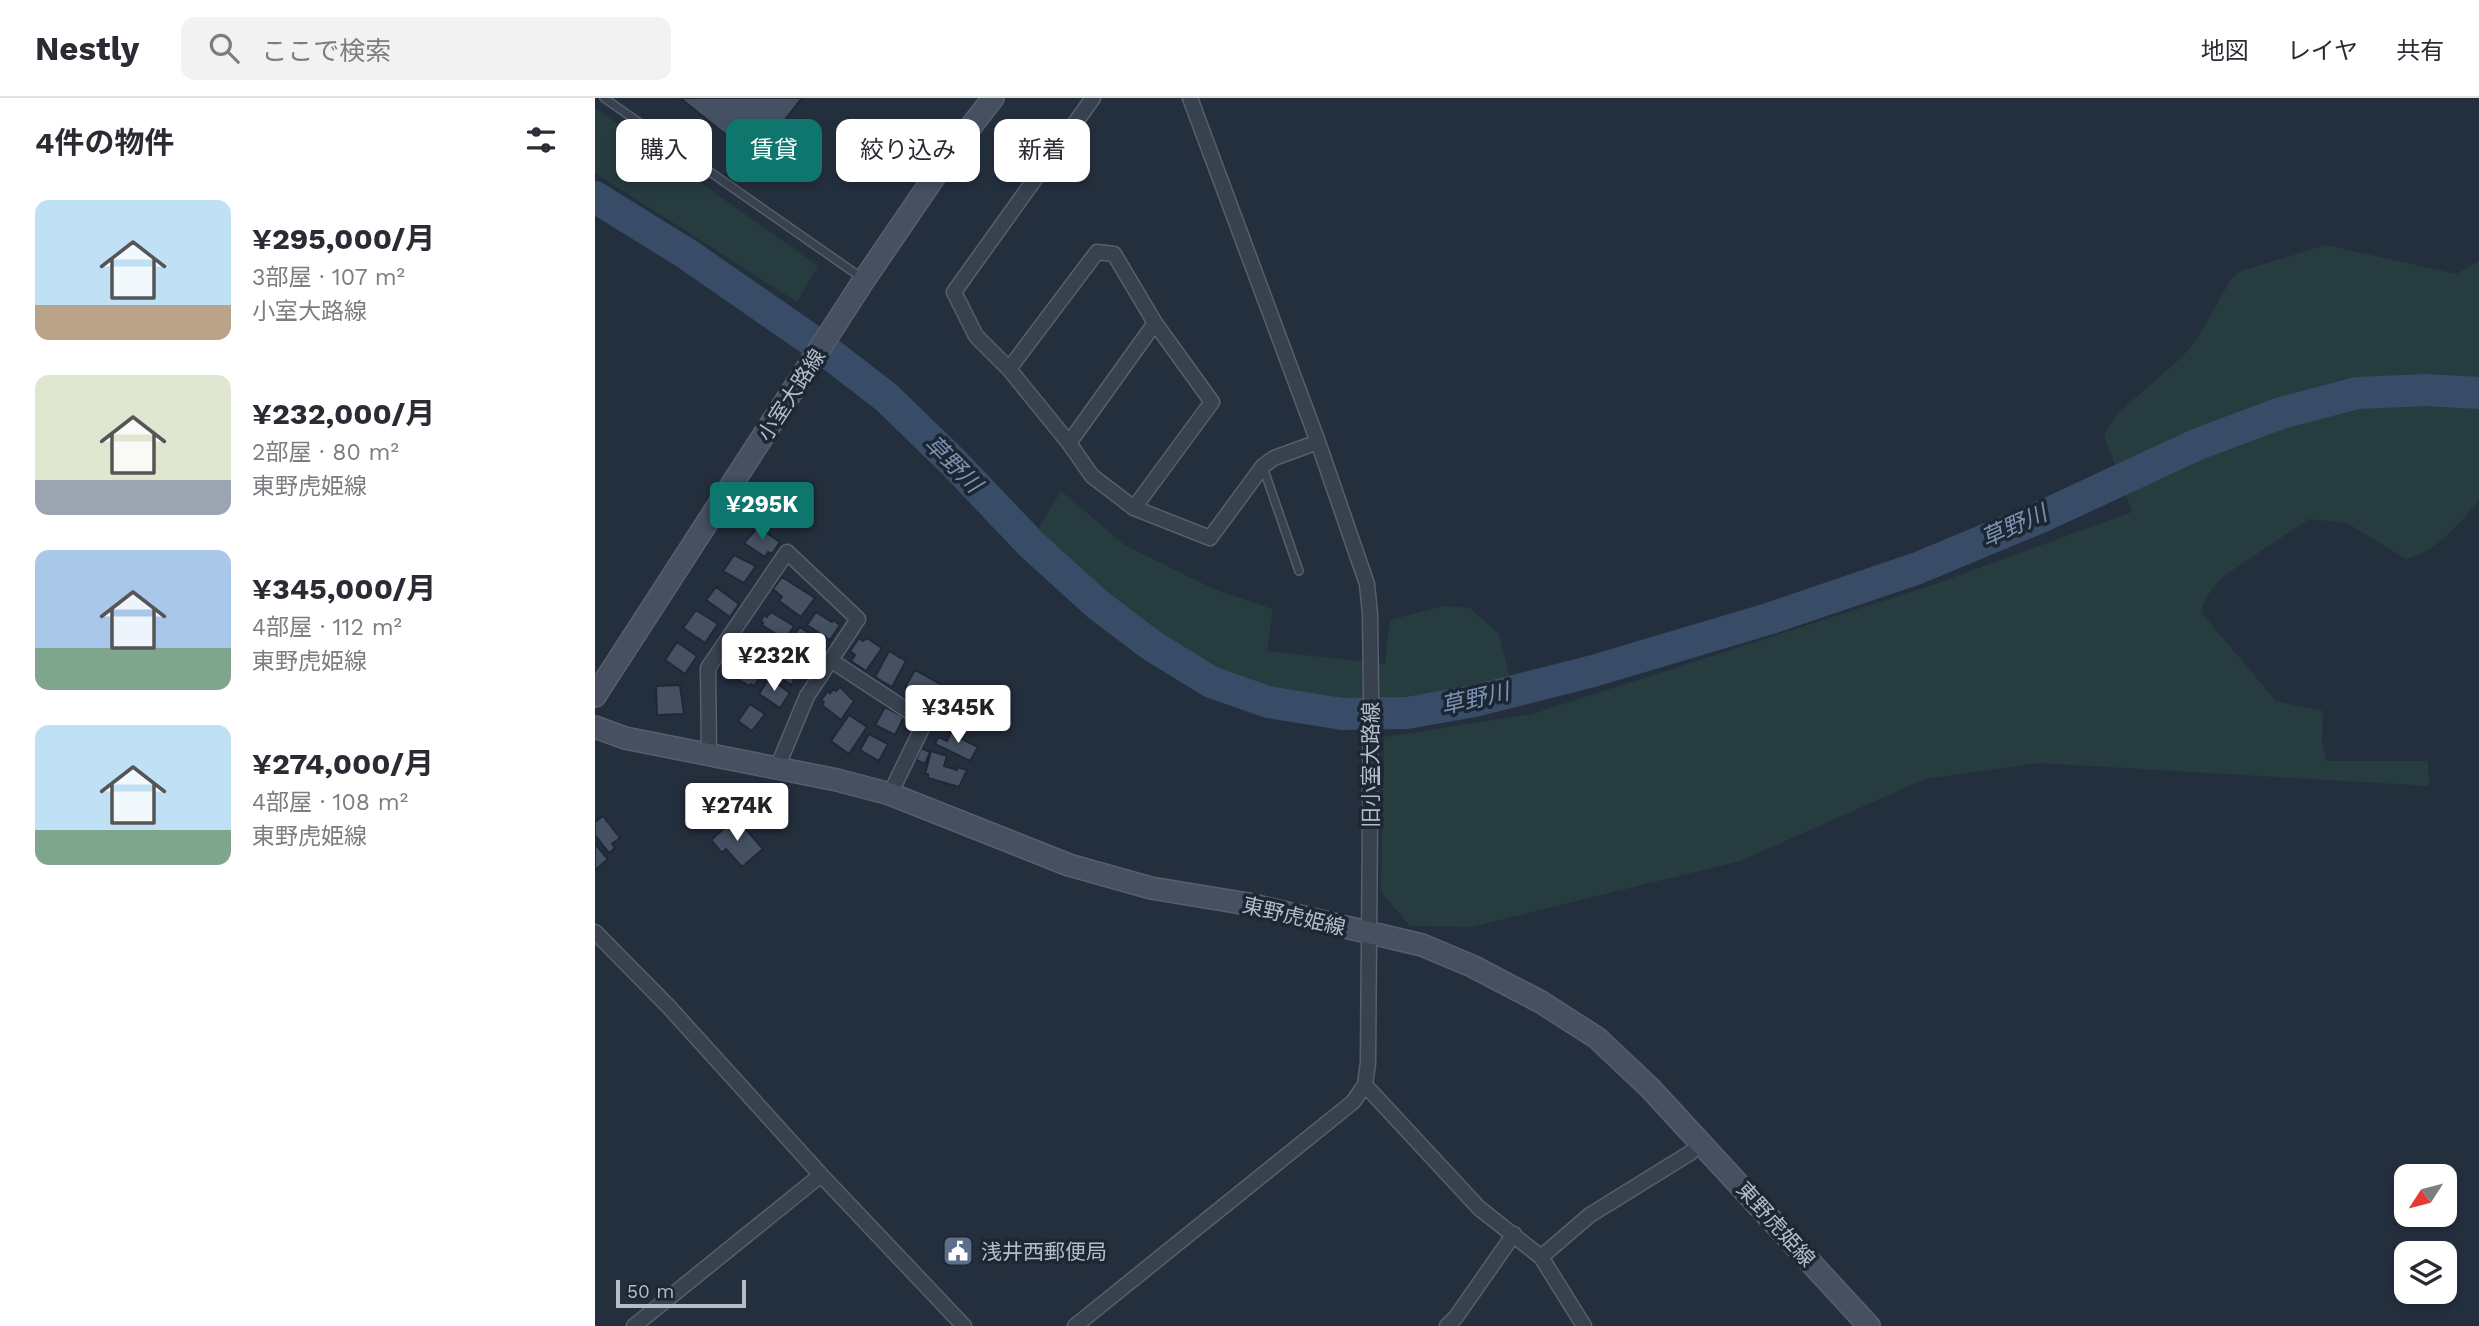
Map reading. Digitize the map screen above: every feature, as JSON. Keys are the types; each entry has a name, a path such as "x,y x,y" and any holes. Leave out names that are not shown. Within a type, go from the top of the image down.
{"main road":[{"name":"小室大路線","path":"595,696 862,283 993,98"},
{"name":"東野虎姫線","path":"595,727 625,738 890,794 1069,865 1151,888 1248,904 1422,945 1472,966 1541,1002 1597,1038 1650,1088 1869,1326"}],"street":[{"path":"1093,98 954,292 976,336 1009,369 1092,476 1134,508 1210,538 1263,466 1274,457 1318,442"},
{"name":"旧小室大路線","path":"1190,98 1318,442 1367,584 1370,614 1370,934 1368,1063 1365,1085"},
{"path":"1009,369 1097,252 1115,254 1155,323 1212,402 1134,508"},
{"path":"1069,443 1155,323"},
{"path":"709,754 708,668 787,552 858,619 807,696 776,768"},
{"path":"832,661 925,722 890,794"},
{"path":"595,932 668,1006 821,1175 964,1326"},
{"path":"1075,1326 1353,1102 1365,1085 1479,1208 1541,1257 1584,1326"},
{"path":"1541,1257 1590,1215 1690,1153 1701,1142"},
{"path":"634,1326 821,1175"},
{"path":"1447,1326 1514,1234"}],"lane":[{"path":"604,98 862,283"},
{"path":"1263,466 1299,571"}],"green space":[{"path":"595,108 616,123 616,182 699,182 818,266 797,302 595,173"},
{"path":"2326,245 2456,274 2479,261 2479,501 2438,543 2406,559 2347,523 2309,519 2221,578 2205,599 2201,612 2276,701 2323,711 2322,743 2326,761 2428,761 2429,786 2039,763 1925,779 1740,861 1471,927 1410,926 1381,892 1384,737 1532,714 1935,584 2132,512 2104,435 2117,414 2183,356 2200,334 2231,279 2241,271"},
{"path":"1061,491 1126,546 1216,590 1273,609 1267,651 1385,664 1390,620 1443,606 1470,608 1499,634 1512,686 1338,703 1232,681 1142,628 1032,539"}],"building":[{"path":"680,98 802,98 786,119 726,119 726,135 712,124 712,119 706,119"},
{"path":"758,527 780,542 772,554 768,552 765,557 744,543"},
{"path":"734,555 756,566 744,583 723,571"},
{"path":"782,577 815,598 801,617 779,601 782,597 773,589"},
{"path":"716,587 739,604 730,617 706,600"},
{"path":"696,610 718,624 705,643 683,628"},
{"path":"771,612 794,626 785,640 762,625 764,615 767,617"},
{"path":"816,612 840,625 830,640 807,625"},
{"path":"800,627 822,646 818,653 813,649 805,660 786,646"},
{"path":"753,636 764,648 768,642 777,648 765,665 741,649"},
{"path":"859,638 863,641 867,638 882,648 866,671 851,661 855,655 850,651"},
{"path":"677,642 697,656 685,674 665,660"},
{"path":"889,651 906,661 892,687 875,677"},
{"path":"781,654 799,669 792,678 795,679 791,685 770,670"},
{"path":"739,662 760,677 754,686 749,686 726,672 730,665 735,669"},
{"path":"915,670 940,684 938,687 946,691 938,706 905,687"},
{"path":"769,678 790,693 780,708 759,694"},
{"path":"680,685 684,714 657,715 656,686"},
{"path":"840,687 854,701 841,720 822,705 824,702 821,700 828,691 836,691"},
{"path":"750,704 765,714 752,731 738,721"},
{"path":"885,707 904,717 895,735 875,725"},
{"path":"849,715 867,727 849,754 831,741"},
{"path":"953,728 963,733 960,738 978,747 970,761 935,744 938,737 947,741"},
{"path":"869,734 888,744 879,761 860,750"},
{"path":"921,748 930,752 925,764 916,760"},
{"path":"931,751 947,756 944,766 967,770 959,787 928,778 928,774 925,774"},
{"path":"603,816 620,838 612,844 615,848 609,853 595,835 595,822"},
{"path":"736,818 763,849 742,867 726,849 722,853 711,840"},
{"path":"595,844 608,859 595,870"}],"waterway":[{"name":"草野川","path":"595,197 687,254 821,347 886,397 1032,545 1097,604 1151,645 1211,682 1268,702 1342,714 1407,713 1474,701 1593,671 1768,619 1918,568 2043,516 2198,444 2281,413 2357,393 2427,390 2479,393"}],"place":[{"name":"浅井西郵便局","path":"958,1251"}]}
